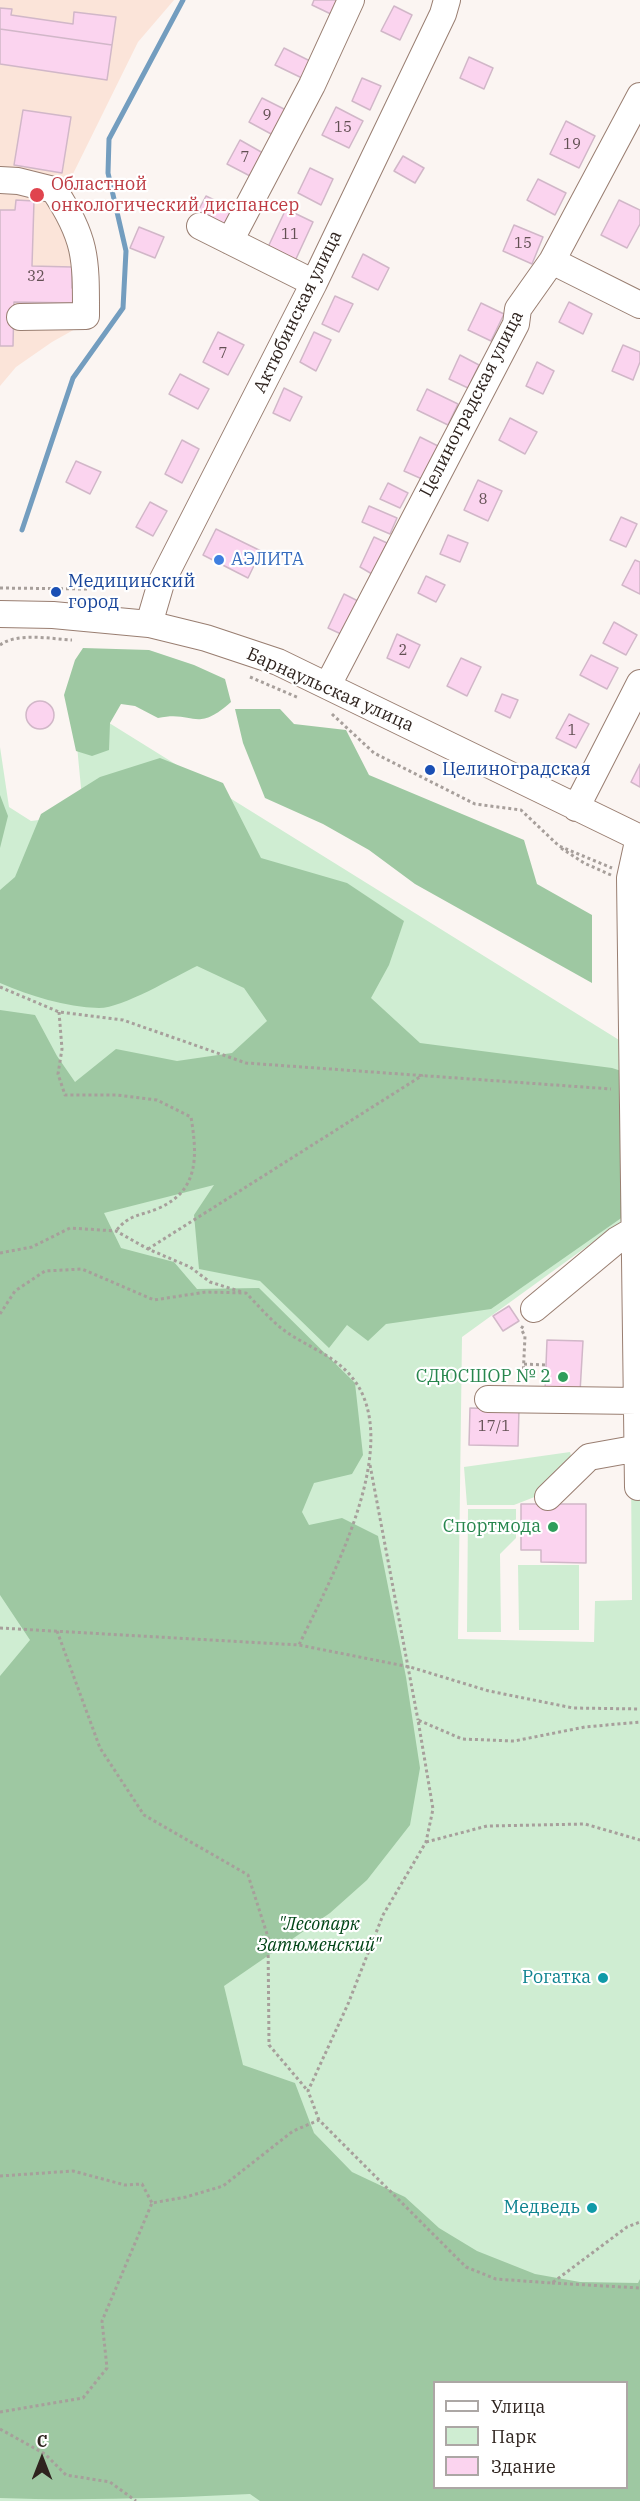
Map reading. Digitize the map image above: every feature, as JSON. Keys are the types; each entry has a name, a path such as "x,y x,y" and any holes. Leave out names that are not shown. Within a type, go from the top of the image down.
{"street":[{"path":"230,241 312,85 351,0"},
{"name":"Актюбинская улица","path":"149,624 161,583 314,283 443,14 447,0"},
{"name":"Целиноградская улица","path":"327,701 516,324 518,309 552,261 640,96"},
{"path":"0,180 18,181 54,190 72,217 86,259 86,316 20,317"},
{"path":"200,226 314,283"},
{"path":"552,261 640,305"},
{"name":"Барнаульская улица","path":"0,614 53,615 149,624 206,638 258,655 327,701 576,808 640,838"},
{"path":"576,808 640,683"},
{"path":"638,1487 630,878 640,838"},
{"path":"534,1309 617,1240 629,1233 636,1233"},
{"path":"488,1399 637,1401"},
{"path":"548,1497 589,1457 639,1448"}],"path":[{"path":"0,588 89,589"},
{"path":"0,639 20,634 78,639 21,638 0,645"},
{"path":"240,672 305,700"},
{"path":"327,701 374,753 475,804 521,810 559,846 620,873"},
{"path":"327,701 373,754 473,806 521,812 558,847 584,863 614,876"},
{"path":"0,987 59,1012 123,1020 246,1063 616,1089"},
{"path":"59,1012 62,1049 58,1074 65,1095 117,1095 157,1100 191,1117 197,1153 188,1185 161,1207 125,1220 116,1231"},
{"path":"148,1249 425,1074"},
{"path":"0,1253 32,1247 70,1228 116,1231 148,1249 190,1267 210,1282 246,1293 284,1330 325,1354 349,1373 364,1394 368,1414 370,1464 410,1667 433,1809 426,1842 383,1915 348,2004 308,2091"},
{"path":"0,1314 15,1291 45,1271 81,1269 154,1300 206,1292 246,1293"},
{"path":"523,1398 525,1336 521,1329 534,1309"},
{"path":"524,1364 546,1365"},
{"path":"299,1645 348,1540 370,1464"},
{"path":"0,1628 299,1645 410,1667 489,1691 573,1708 640,1709"},
{"path":"57,1631 99,1748 144,1815 248,1875 268,1937 269,2045 308,2091 319,2121 466,2267 496,2279 640,2288"},
{"path":"418,1720 462,1738 514,1741 585,1727 640,1722"},
{"path":"426,1842 487,1826 585,1824 640,1840"},
{"path":"152,2203 186,2197 223,2186 293,2131 319,2121"},
{"path":"0,2176 73,2171 125,2185 142,2184 152,2203"},
{"path":"0,2412 83,2398 107,2368 102,2321 152,2203"},
{"path":"552,2283 627,2227 640,2222"},
{"path":"0,2429 45,2454 66,2475 110,2482 136,2501"}],"shaded area":[{"name":"Областной онкологический диспансер","path":"0,0 174,0 138,42 69,182 79,209 93,319 52,342 16,367 0,386"}],"green space":[{"path":"83,648 149,650 194,665 225,679 231,702 219,712 202,719 170,716 158,718 135,706 121,704 110,723 109,750 92,756 76,751 64,695 75,660"},
{"path":"235,709 280,709 294,724 346,730 369,775 524,840 537,884 592,915 592,983 415,884 369,850 323,824 265,798 243,743"},
{"name":"\"Лесопарк Затюменский\"","path":"74,715 98,716 640,1053 640,2501 0,2501 0,747 9,807 31,821 63,817 82,798","holes":["629,1216 632,1600 595,1601 594,1642 458,1639 462,1337"]},
{"name":"\"Лесопарк Затюменский\"","path":"160,758 223,783 261,858 347,883 404,921 389,965 371,998 420,1043 612,1068 640,1077 627,1214 491,1309 386,1324 368,1341 347,1325 329,1348 260,1281 199,1269 194,1215 214,1185 104,1213 121,1248 174,1262 197,1289 259,1288 355,1383 363,1455 352,1474 314,1483 302,1512 309,1525 342,1518 378,1536 406,1677 420,1768 410,1825 367,1880 330,1913 224,1986 243,2065 295,2083 314,2133 352,2172 405,2197 439,2228 477,2251 535,2274 580,2282 638,2283 640,2279 640,2501 260,2501 250,2494 125,2499 0,2498 0,1676 30,1640 0,1595 0,1010 35,1015 57,1056 75,1082 116,1049 177,1061 232,1053 267,1021 244,988 197,966 134,998 99,1008 73,1006 48,1000 0,983 0,890 15,877 41,814 100,777"},
{"path":"0,795 8,816 0,848"},
{"path":"570,1452 571,1456 537,1496 514,1505 467,1505 464,1467"},
{"path":"468,1509 516,1509 516,1538 500,1554 501,1632 467,1632"},
{"path":"518,1565 579,1565 579,1630 519,1630"}],"building":[{"path":"314,0 343,0 335,16 312,5"},
{"path":"394,6 412,15 400,40 381,31"},
{"path":"0,8 12,9 11,15 73,24 74,12 116,17 112,45 0,29"},
{"path":"0,29 112,45 107,80 0,64"},
{"path":"284,48 312,62 304,79 275,65"},
{"path":"469,57 493,68 484,89 460,78"},
{"path":"362,78 381,86 370,110 352,101"},
{"path":"262,98 286,110 273,135 249,122"},
{"path":"336,107 363,121 349,148 322,135"},
{"path":"23,110 71,117 62,173 14,165"},
{"path":"566,121 595,136 579,168 550,154"},
{"path":"240,140 263,153 250,176 227,164"},
{"path":"403,156 424,168 415,183 394,171"},
{"path":"310,168 333,179 321,205 298,193"},
{"path":"538,179 566,193 555,215 527,200"},
{"path":"206,196 235,210 225,230 196,215"},
{"path":"16,200 34,201 32,266 72,267 72,288 78,288 78,303 14,302 13,346 0,346 0,210 15,210"},
{"path":"619,200 640,210 640,224 627,248 601,235"},
{"path":"286,209 313,222 295,261 268,247"},
{"path":"514,225 543,237 532,264 503,251"},
{"path":"139,227 164,237 155,258 130,248"},
{"path":"363,254 389,268 378,290 352,277"},
{"path":"335,296 353,304 339,332 322,324"},
{"path":"569,302 592,314 583,334 559,322"},
{"path":"481,303 504,314 491,341 468,330"},
{"path":"218,332 244,345 228,375 203,362"},
{"path":"314,332 331,340 316,371 300,362"},
{"path":"623,345 640,352 640,362 633,380 612,371"},
{"path":"460,355 479,365 468,388 449,379"},
{"path":"537,362 554,371 543,394 526,386"},
{"path":"180,374 209,389 198,409 169,394"},
{"path":"284,388 302,397 290,421 273,413"},
{"path":"427,389 458,404 448,425 417,410"},
{"path":"510,418 537,432 525,454 499,440"},
{"path":"420,437 438,446 422,479 404,471"},
{"path":"182,440 199,449 182,483 165,474"},
{"path":"76,461 101,472 90,494 66,482"},
{"path":"478,480 502,491 488,521 464,510"},
{"path":"388,483 408,493 400,508 380,499"},
{"path":"150,502 167,511 153,536 136,527"},
{"path":"369,506 397,518 390,534 362,522"},
{"path":"621,517 637,524 626,547 610,540"},
{"path":"216,529 261,551 248,578 203,555"},
{"path":"448,535 468,543 460,562 440,554"},
{"path":"374,537 387,543 372,574 360,567"},
{"path":"635,560 640,562 640,594 622,585"},
{"path":"426,576 445,585 436,602 418,593"},
{"path":"344,594 358,601 341,634 328,628"},
{"path":"614,622 637,635 626,655 603,643"},
{"path":"397,634 420,645 409,668 387,658"},
{"path":"591,655 618,668 607,689 580,675"},
{"path":"461,658 481,667 467,696 447,686"},
{"path":"502,694 518,700 510,718 495,711"},
{"path":"40,701 50,705 54,715 50,725 40,729 30,725 26,715 30,705"},
{"path":"569,714 589,724 576,748 556,738"},
{"path":"640,764 640,787 631,782"},
{"path":"509,1306 519,1321 503,1331 493,1316"},
{"name":"СДЮСШОР № 2","path":"547,1340 583,1341 580,1392 545,1390"},
{"path":"470,1408 519,1409 518,1446 469,1445"},
{"name":"Спортмода","path":"521,1504 586,1504 586,1563 541,1562 541,1550 521,1550"}],"waterway":[{"path":"22,530 73,378 123,308 126,251 108,173 109,139 183,0"}],"place":[{"name":"Областной онкологический диспансер","path":"37,195"},
{"name":"АЭЛИТА","path":"219,560"},
{"name":"Медицинский город","path":"56,592"},
{"name":"Целиноградская","path":"430,770"},
{"name":"СДЮСШОР № 2","path":"563,1377"},
{"name":"Спортмода","path":"553,1527"},
{"name":"Рогатка","path":"603,1978"},
{"name":"Медведь","path":"592,2208"}]}
